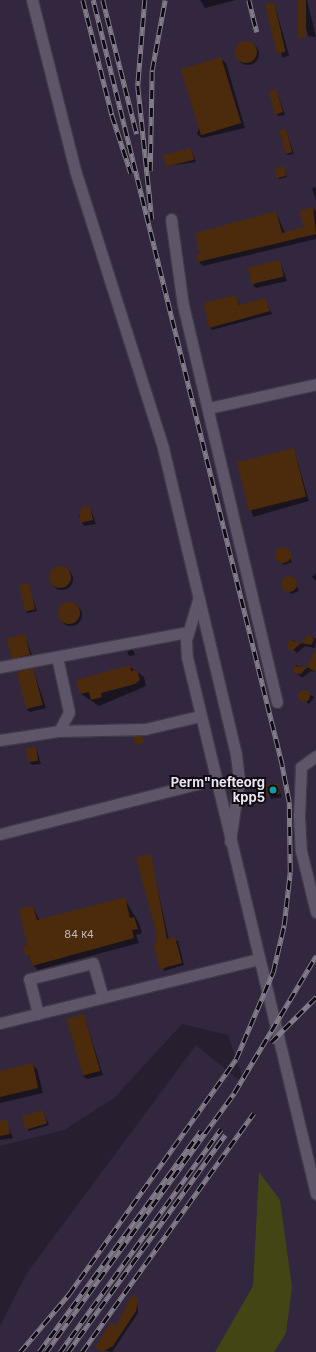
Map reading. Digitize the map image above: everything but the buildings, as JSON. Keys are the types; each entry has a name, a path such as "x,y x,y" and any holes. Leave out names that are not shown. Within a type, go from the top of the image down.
{"street":[{"path":"32,0 82,193 163,448 198,595 239,770 230,841"},
{"path":"171,219 183,305 209,408 277,702"},
{"path":"209,408 316,384"},
{"path":"198,595 187,632 187,657 258,959 316,1194"},
{"path":"0,667 187,632"},
{"path":"56,657 69,712 59,731"},
{"path":"0,740 59,731 145,729 200,716"},
{"path":"316,756 301,768 299,816 301,851 316,912"},
{"path":"0,834 200,783"},
{"path":"0,1023 258,959"},
{"path":"38,1014 29,979 93,963 103,997"}],"shaded area":[{"path":"0,0 316,0 316,1352 0,1352 0,1326 27,1273 196,1045 245,1085 228,1035 182,1024 114,1098 64,1130 0,1146"},
{"path":"259,1172 280,1200 292,1287 286,1333 274,1352 215,1352 253,1286"}],"railway":[{"path":"83,0 112,115 131,173"},
{"path":"20,1352 69,1294 236,1059 273,972 284,925 290,872 289,802 282,765 93,0"},
{"path":"103,0 137,134"},
{"path":"145,0 138,86 152,219"},
{"path":"150,171 152,70 165,0"},
{"path":"249,0 257,32"},
{"path":"46,1352 234,1093 316,956"},
{"path":"271,1042 316,997"},
{"path":"82,1352 254,1113"},
{"path":"60,1352 221,1129"},
{"path":"39,1352 201,1131"},
{"path":"68,1352 225,1135"}],"place":[{"name":"Perm\"nefteorg kpp5","path":"273,790"}]}
